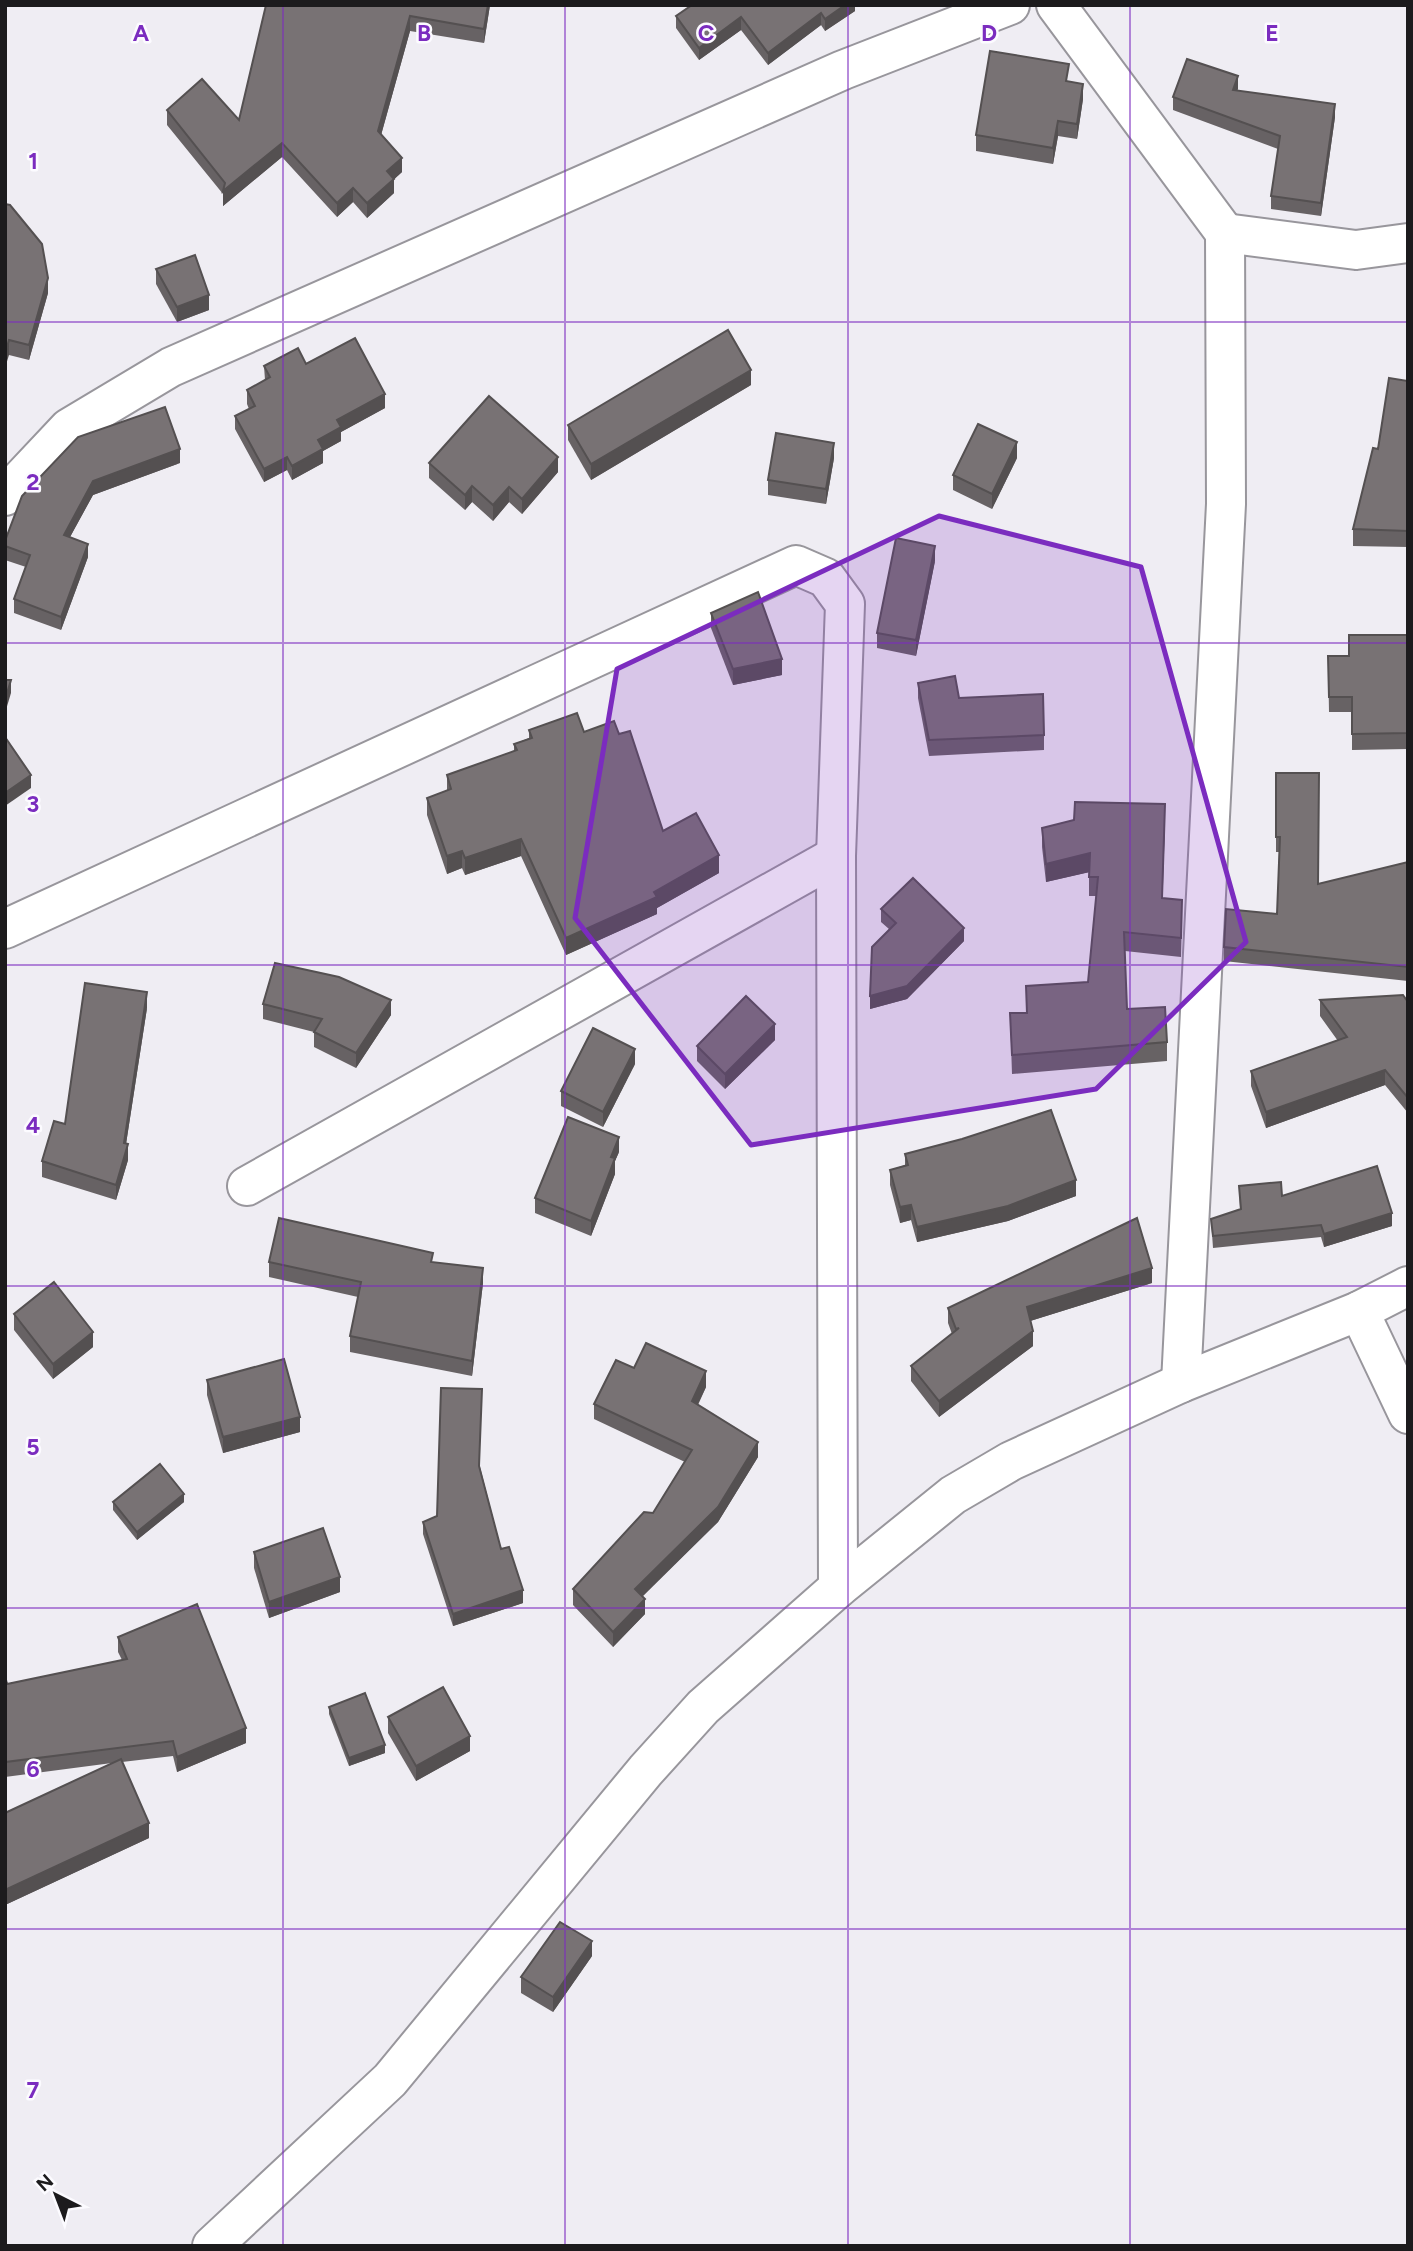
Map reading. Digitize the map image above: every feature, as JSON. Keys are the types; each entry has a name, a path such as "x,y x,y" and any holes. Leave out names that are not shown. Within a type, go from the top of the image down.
{"street":[{"path":"5,496 69,428 171,367 843,70 1010,5"},
{"path":"1056,5 1225,233 1226,505 1181,1383"},
{"path":"1225,233 1356,250 1408,243"},
{"path":"5,929 796,565 826,578 845,604 836,856 838,1588"},
{"path":"247,1186 836,856"},
{"path":"212,2246 390,2080 646,1770 703,1707 838,1588 953,1495 1011,1461 1181,1383 1359,1311 1408,1286"},
{"path":"1359,1311 1408,1414"}],"highlighted area":[{"path":"939,516 1141,567 1246,942 1096,1089 751,1145 575,918 617,669"}],"building":[{"path":"266,5 488,5 484,29 410,16 378,131 402,158 387,171 394,179 367,203 353,188 337,203 282,143 223,191 225,183 167,110 202,79 239,120"},
{"path":"692,5 845,5 825,19 821,13 768,53 741,17 699,48 676,16"},
{"path":"990,51 1069,64 1066,81 1083,84 1077,124 1058,121 1053,148 976,135"},
{"path":"1187,59 1238,76 1233,90 1335,104 1321,203 1271,196 1280,136 1173,97"},
{"path":"5,204 10,205 42,244 48,278 29,345 9,340 5,354"},
{"path":"195,255 209,295 177,307 156,269"},
{"path":"728,330 751,370 591,464 568,425"},
{"path":"355,338 385,394 337,420 341,427 318,440 323,449 292,466 287,457 264,469 235,416 255,406 247,390 270,377 264,366 298,348 306,364"},
{"path":"1389,378 1408,381 1408,531 1353,529 1373,448 1378,449"},
{"path":"489,396 558,457 522,499 509,487 493,505 472,486 465,495 429,463"},
{"path":"165,407 180,449 93,481 64,535 88,544 61,617 14,599 30,555 5,546 5,541 22,496 78,437"},
{"path":"978,424 1017,442 992,494 953,475"},
{"path":"776,433 834,443 826,489 768,480"},
{"path":"896,538 935,546 916,640 877,633"},
{"path":"758,592 782,659 733,669 711,613"},
{"path":"1349,635 1408,635 1408,733 1352,734 1352,697 1329,697 1328,656 1349,656"},
{"path":"955,676 959,698 1043,694 1044,735 929,740 918,683"},
{"path":"5,680 11,680 5,700"},
{"path":"577,713 584,732 614,721 619,734 630,731 663,831 696,813 719,855 654,892 657,897 566,938 521,839 465,858 462,851 447,856 427,798 451,789 447,775 517,750 514,744 532,738 529,730"},
{"path":"5,737 31,775 5,793"},
{"path":"1276,773 1319,773 1318,884 1408,862 1408,967 1224,947 1226,909 1277,914 1280,837 1276,837"},
{"path":"1075,802 1165,804 1162,898 1182,900 1181,938 1124,932 1127,1009 1165,1007 1167,1042 1012,1055 1010,1013 1027,1013 1026,986 1088,982 1098,877 1089,877 1090,853 1046,864 1042,828 1074,820"},
{"path":"913,878 964,928 907,986 870,996 872,947 896,923 881,909"},
{"path":"275,963 339,977 391,1000 356,1053 314,1032 322,1019 263,1004"},
{"path":"85,983 147,992 124,1143 128,1144 116,1185 42,1161 54,1121 65,1124"},
{"path":"1403,995 1408,1002 1408,1098 1385,1070 1266,1112 1251,1071 1347,1037 1320,1000"},
{"path":"746,996 775,1024 725,1074 697,1046"},
{"path":"593,1028 635,1049 603,1112 561,1091"},
{"path":"1051,1110 1076,1180 1008,1206 917,1227 911,1205 900,1207 890,1170 908,1165 905,1154"},
{"path":"568,1117 619,1137 611,1157 615,1158 591,1221 535,1198"},
{"path":"1377,1166 1392,1213 1324,1234 1321,1225 1213,1236 1211,1219 1241,1209 1239,1186 1281,1182 1282,1196"},
{"path":"279,1218 433,1253 431,1262 483,1268 472,1361 350,1336 361,1282 269,1262"},
{"path":"1137,1218 1152,1268 1027,1307 1033,1331 939,1401 911,1366 959,1328 956,1329 948,1308"},
{"path":"54,1282 93,1332 53,1364 14,1314"},
{"path":"646,1343 706,1371 692,1401 758,1442 718,1507 635,1589 645,1599 613,1632 573,1589 644,1512 653,1513 692,1450 594,1404 616,1360 634,1368"},
{"path":"284,1359 300,1417 223,1437 207,1380"},
{"path":"441,1388 482,1389 479,1466 501,1549 509,1547 523,1590 453,1614 423,1522 437,1516"},
{"path":"160,1464 184,1494 137,1532 113,1502"},
{"path":"323,1528 340,1577 269,1602 254,1552"},
{"path":"197,1604 246,1728 177,1757 173,1741 5,1762 5,1676 7,1684 127,1659 118,1637"},
{"path":"443,1687 470,1736 416,1766 388,1717"},
{"path":"365,1693 385,1745 349,1758 329,1707"},
{"path":"121,1759 149,1823 5,1890 5,1813"},
{"path":"560,1922 592,1941 553,1997 521,1977"}]}
